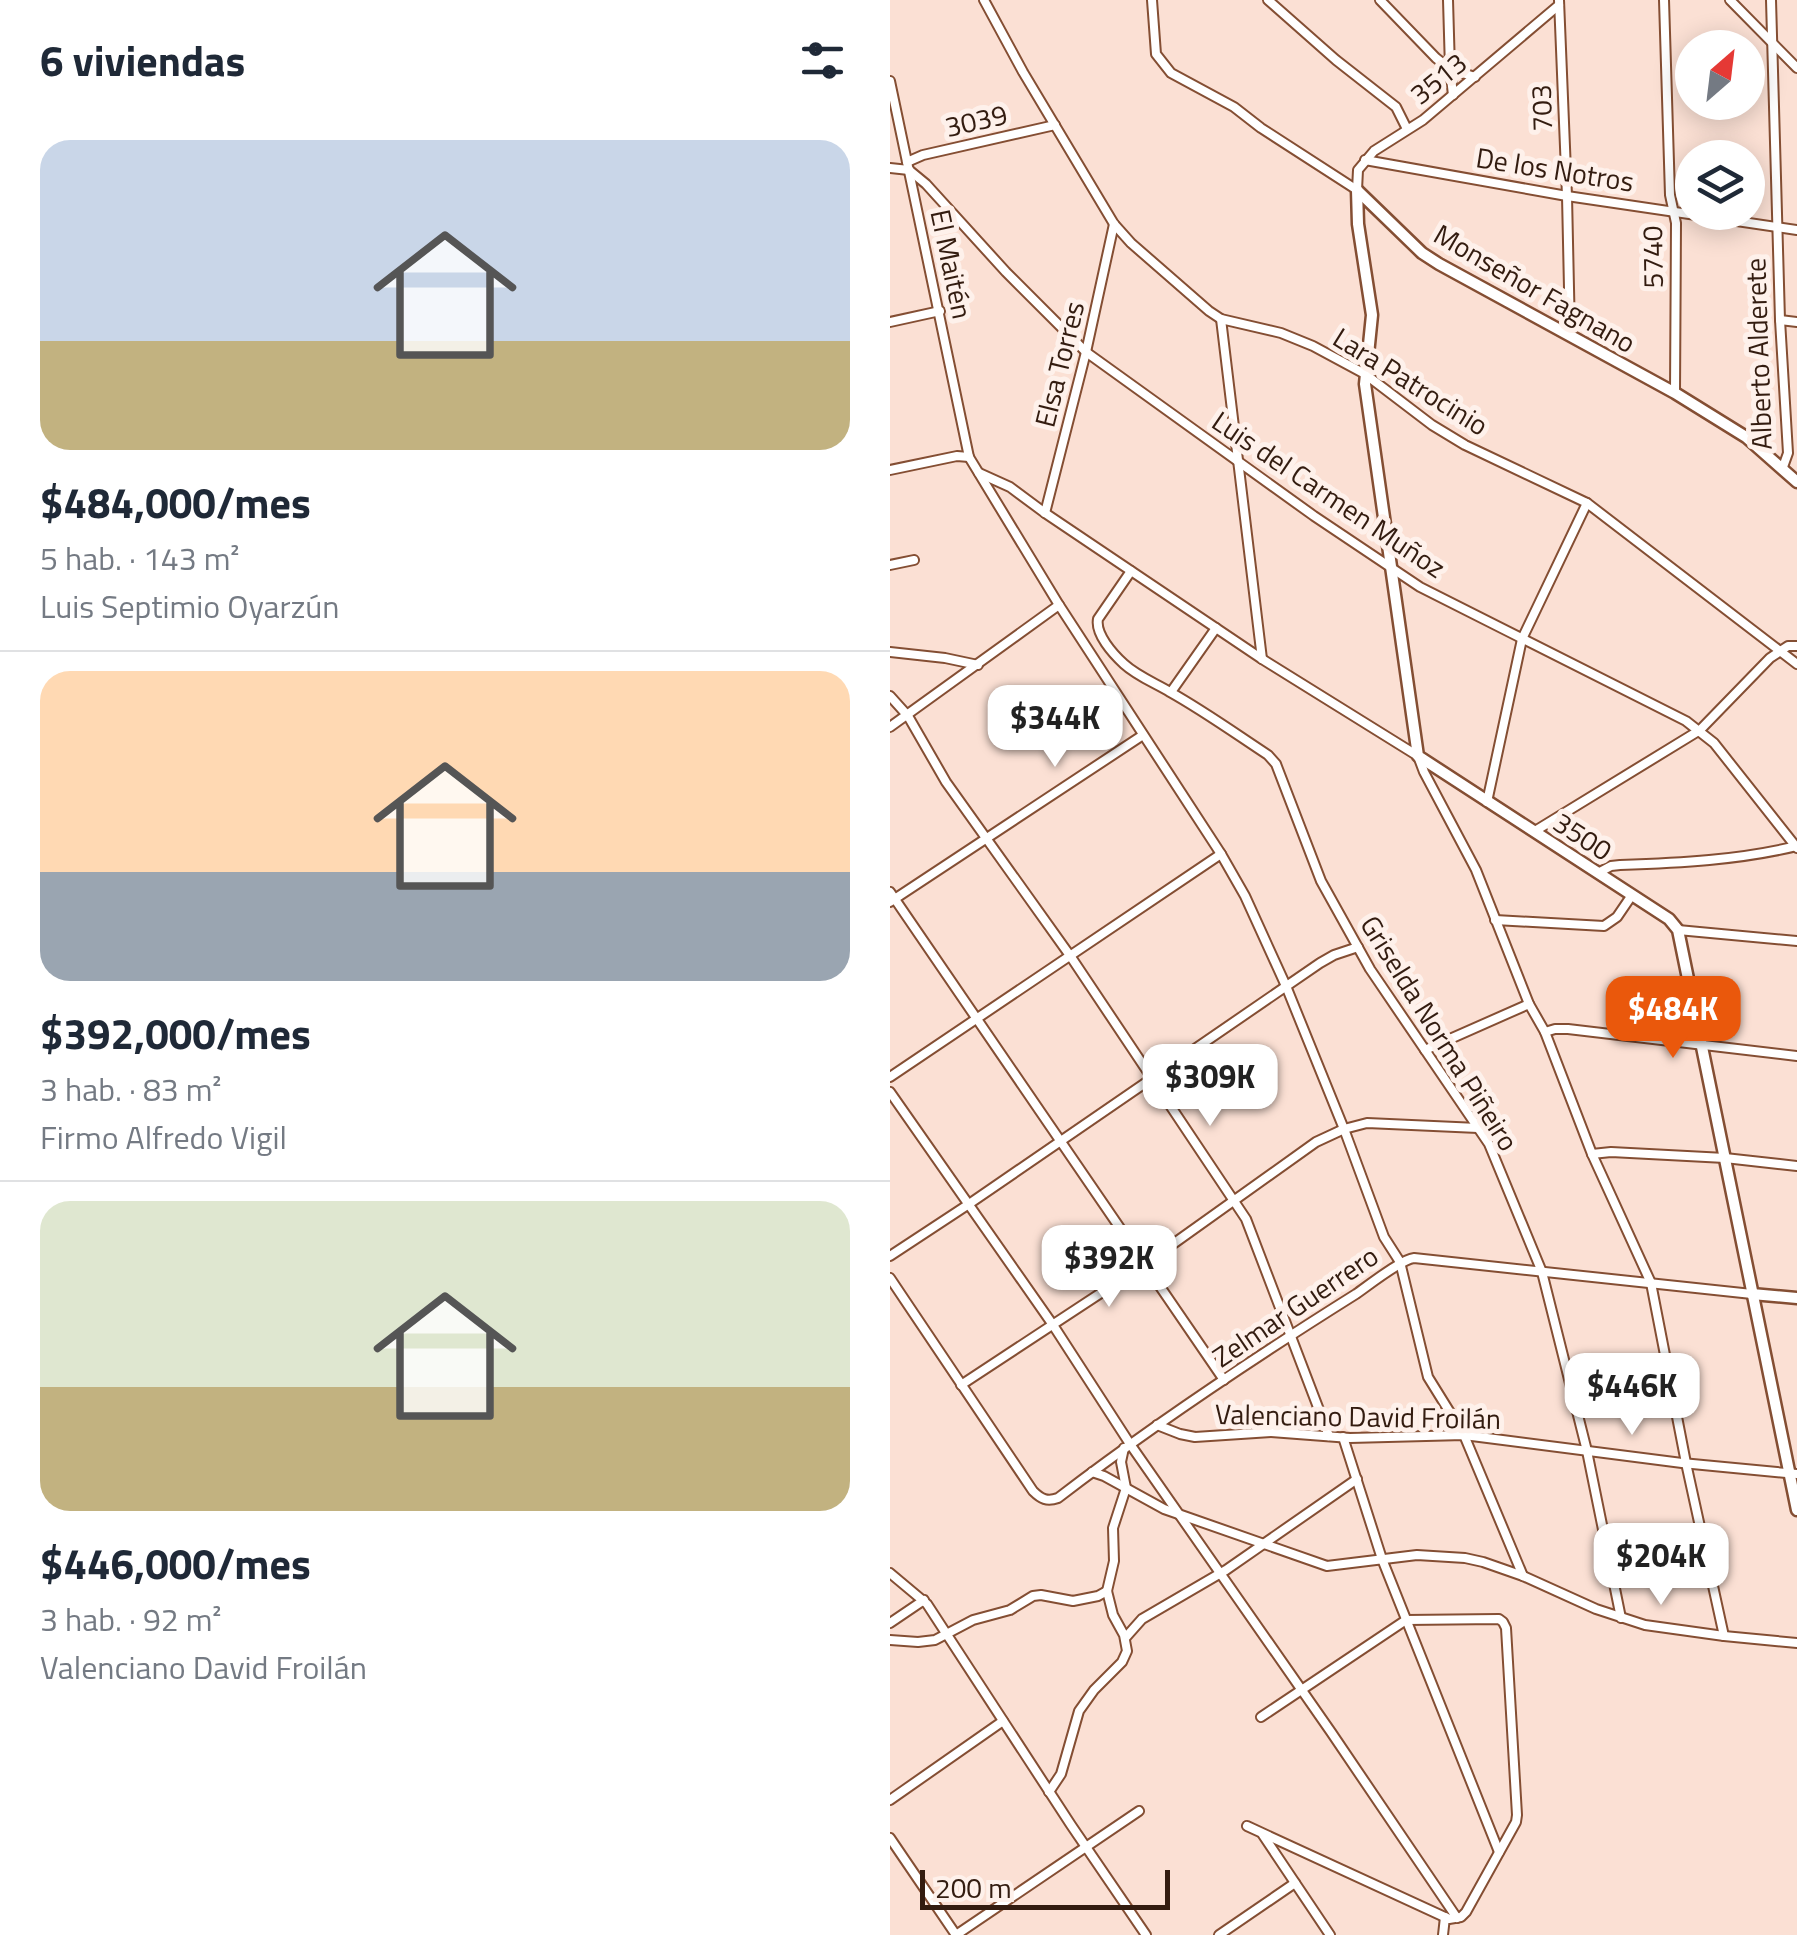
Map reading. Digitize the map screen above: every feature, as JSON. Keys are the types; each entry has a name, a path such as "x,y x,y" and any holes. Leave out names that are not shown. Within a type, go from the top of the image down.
{"street":[{"name":"Lara Patrocinio","path":"984,0 1114,224 1209,312 1221,319 1299,339 1365,374 1464,445 1587,503 1797,664"},
{"name":"Monseñor Fagnano","path":"1152,0 1156,54 1171,73 1234,107 1357,190 1422,253 1746,437 1797,482"},
{"path":"1268,0 1396,108 1407,129"},
{"path":"1380,0 1436,58 1450,69 1475,77"},
{"path":"1448,0 1454,95"},
{"name":"5740","path":"1664,0 1670,194 1676,223 1675,394"},
{"path":"1730,0 1797,68"},
{"name":"Alberto Alderete","path":"1770,0 1788,453 1782,467"},
{"name":"3513","path":"1365,160 1424,120 1560,2"},
{"name":"703","path":"1560,2 1570,334"},
{"name":"El Maitén","path":"890,80 968,457"},
{"name":"3039","path":"908,166 923,155 1055,125"},
{"path":"1365,160 1358,170 1357,190 1358,224 1372,315 1365,374 1418,756 1476,870 1592,1154 1650,1283 1724,1636"},
{"name":"De los Notros","path":"1365,160 1568,196 1797,230"},
{"path":"890,168 908,166"},
{"name":"Luis del Carmen Muñoz","path":"908,166 1086,352 1420,587 1700,730 1714,742 1797,847"},
{"name":"Elsa Torres","path":"1045,513 1114,224"},
{"path":"890,322 940,311"},
{"path":"1221,319 1262,658"},
{"path":"1780,320 1797,322"},
{"path":"1782,368 1797,371"},
{"path":"890,470 968,457"},
{"name":"3500","path":"968,457 979,473 998,480 1216,628 1669,918 1678,930"},
{"path":"979,473 1245,896 1344,1128 1384,1237 1400,1262 1428,1378 1464,1434 1524,1576"},
{"path":"1487,802 1522,639 1587,503"},
{"path":"890,565 914,560"},
{"name":"Griselda Norma Piñeiro","path":"1131,571 1096,624 1098,631 1133,672 1171,692 1276,764 1314,867 1358,947 1489,1144 1542,1272 1587,1451 1620,1618"},
{"path":"890,727 1059,605"},
{"path":"1171,692 1216,628"},
{"path":"1535,831 1700,730 1780,650 1797,646"},
{"path":"890,652 978,665"},
{"path":"1106,676 1124,664"},
{"path":"890,696 908,716 946,782 1071,957 1246,1219 1329,1436"},
{"path":"1143,735 892,898 1224,1380"},
{"path":"1598,873 1620,864 1697,862 1797,847"},
{"path":"890,1076 1221,854"},
{"path":"1495,920 1604,926 1617,917 1632,894"},
{"path":"1797,941 1678,930 1793,1474 1797,1510"},
{"path":"890,1256 1286,986 1334,955 1358,947"},
{"path":"1425,1050 1529,1004"},
{"path":"1545,1032 1568,1030 1797,1056"},
{"path":"890,1092 1053,1325 1127,1446 1302,1690 1456,1918"},
{"path":"890,1278 961,1385 1145,1264 1316,1142 1344,1128 1367,1123 1478,1128"},
{"path":"1592,1154 1725,1158 1797,1166"},
{"name":"Zelmar Guerrero","path":"961,1385 1033,1492 1051,1501 1405,1259 1797,1298"},
{"name":"Valenciano David Froilán","path":"1158,1425 1196,1436 1271,1432 1343,1437 1464,1434 1793,1474"},
{"path":"1343,1437 1382,1559 1499,1852"},
{"path":"1049,1792 1061,1774 1084,1702 1126,1656 1125,1637 1113,1615 1107,1591 1114,1561 1113,1528 1126,1488 1121,1462 1127,1446"},
{"path":"1092,1472 1180,1516 1327,1566 1417,1554 1465,1558 1524,1576 1620,1618 1797,1644"},
{"path":"1125,1637 1142,1620 1220,1573 1356,1479"},
{"path":"890,1573 924,1600 1146,1935"},
{"path":"890,1640 935,1640 973,1620 1010,1610 1040,1594 1073,1601 1107,1591"},
{"path":"890,1623 924,1600"},
{"path":"1247,1826 1445,1917 1456,1918 1466,1912 1517,1815 1504,1622 1499,1619 1406,1620 1261,1717"},
{"path":"890,1800 1004,1721"},
{"path":"890,1838 956,1935 1139,1811"},
{"path":"1261,1833 1330,1935"},
{"path":"1220,1935 1295,1884"},
{"path":"1443,1935 1445,1917"}]}
